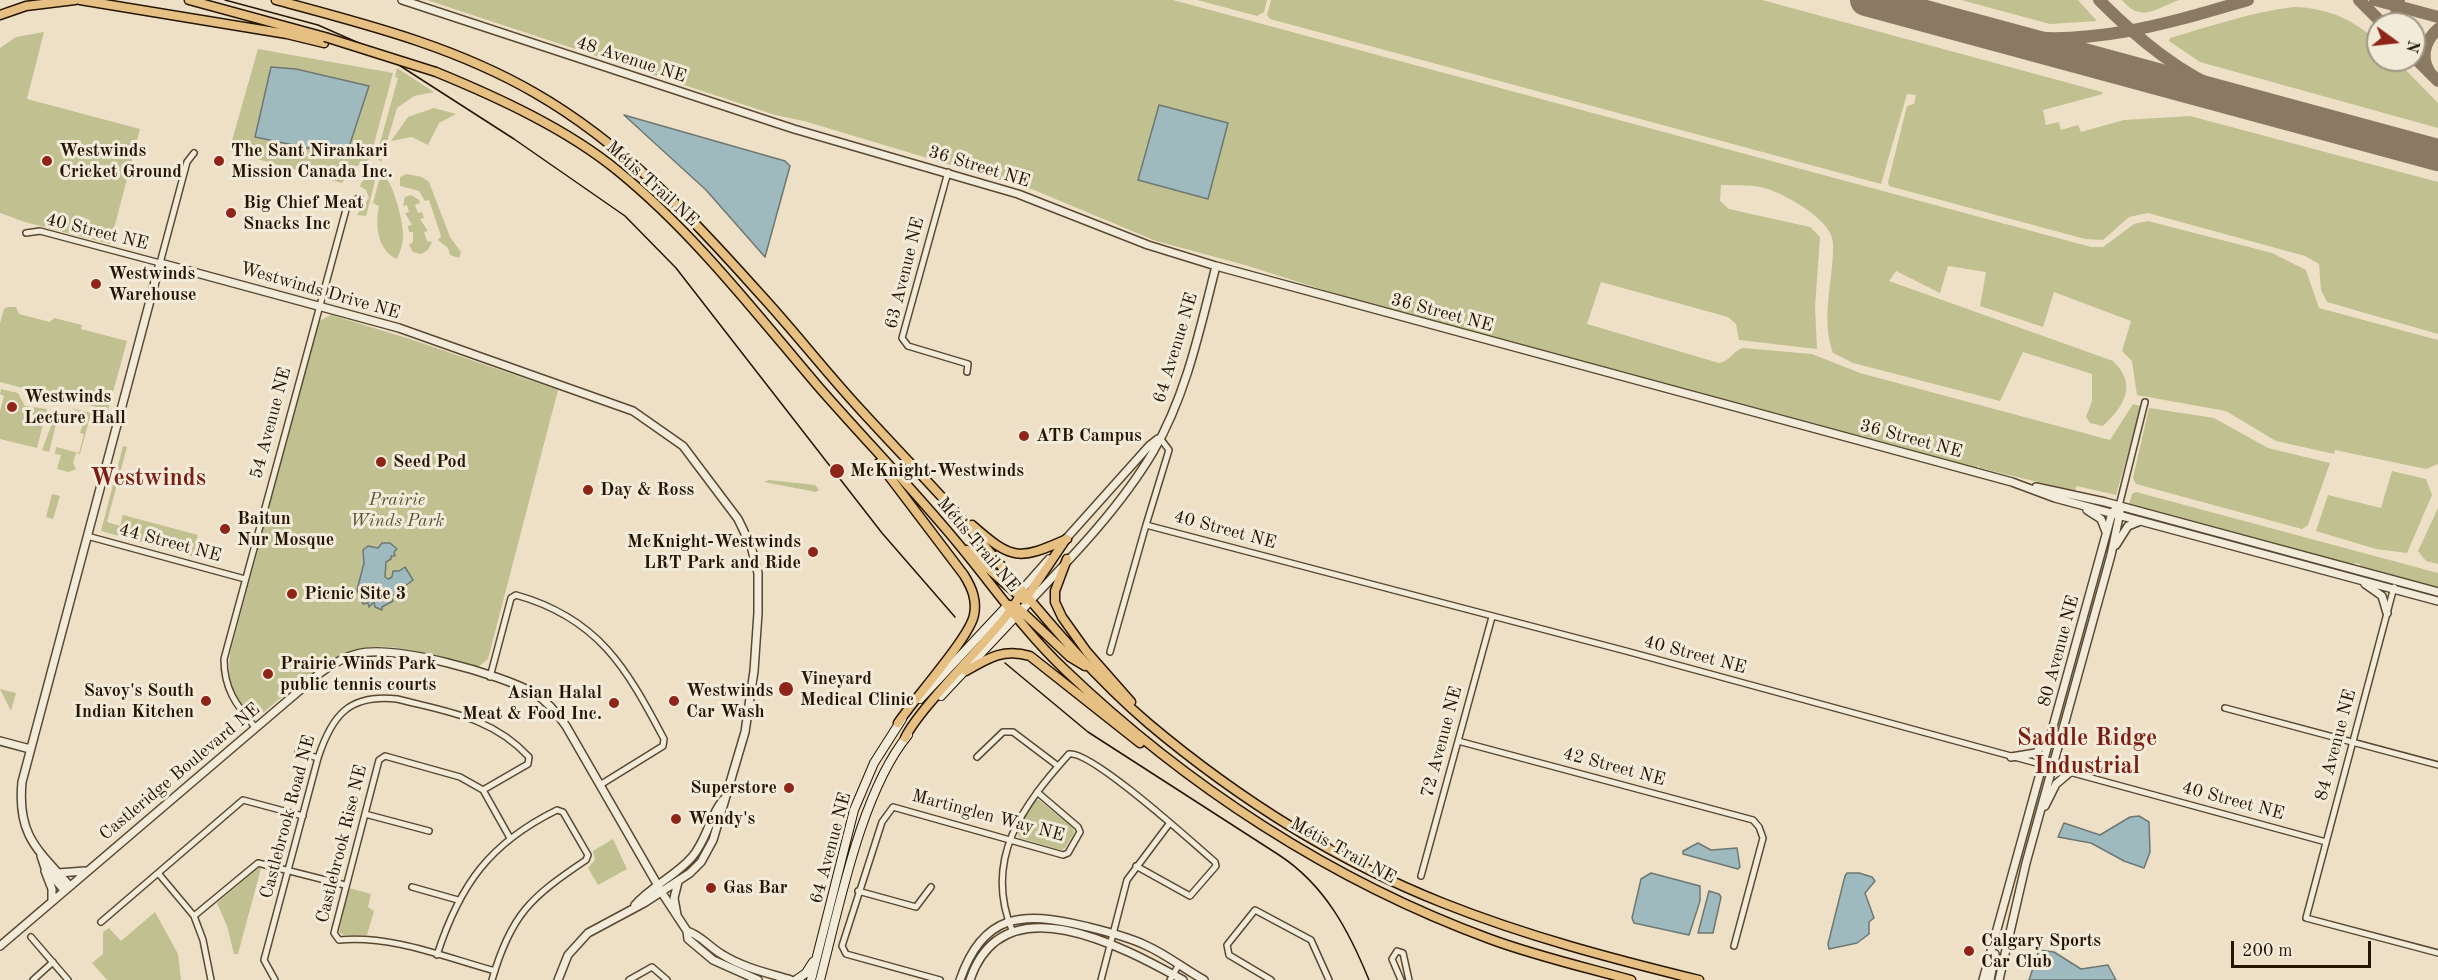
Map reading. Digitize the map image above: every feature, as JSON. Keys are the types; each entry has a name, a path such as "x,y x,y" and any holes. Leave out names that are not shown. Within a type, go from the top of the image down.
{"main road":[{"path":"0,15 26,6 75,0"},
{"path":"80,0 324,40"},
{"name":"Métis Trail NE","path":"189,0 324,40 384,54 436,72 480,90 579,143 616,169 731,281 870,447 959,544 1019,603 1164,736 1239,792 1305,835 1396,883 1449,906 1547,940 1699,980"},
{"name":"Métis Trail NE","path":"276,0 435,46 535,93 588,126 662,188 950,507 1019,603 1062,668 1159,753 1205,787 1303,851 1376,890 1495,941 1631,980"},
{"path":"870,447 877,462 964,575 972,588 975,606 969,629 898,723"},
{"path":"950,507 1007,552 1022,556 1067,539"},
{"path":"905,738 923,708 1019,603 1067,539"},
{"path":"959,544 977,557 1071,657 1093,671"},
{"path":"1067,560 1055,591 1055,602 1062,617 1087,652 1130,699 1133,708"},
{"name":"64 Avenue NE","path":"811,980 854,810 874,764 898,723 1019,603"},
{"name":"64 Avenue NE","path":"820,980 865,815 883,776 905,738 966,671 1019,603"},
{"path":"966,671 1000,653 1019,652 1030,656 1136,741 1159,753"},
{"path":"796,980 806,973 818,956"},
{"path":"823,969 828,980"}],"street":[{"name":"48 Avenue NE","path":"402,0 794,129 853,146"},
{"name":"36 Street NE","path":"853,146 1027,197 1100,227 1216,266 2030,487 2055,498 2438,601"},
{"path":"51,900 52,888 41,856 27,830 21,800 30,749 187,162 194,153"},
{"name":"63 Avenue NE","path":"948,172 902,338 909,346 968,364 967,372"},
{"name":"54 Avenue NE","path":"255,727 233,701 224,674 224,659 318,306 348,204 360,197"},
{"name":"40 Street NE","path":"26,233 40,231 160,263"},
{"name":"Westwinds Drive NE","path":"160,263 399,328 616,404 663,429 695,460 738,519 751,546 758,581 751,707 741,749 723,800 722,814 708,852 701,862 678,882 660,889"},
{"name":"64 Avenue NE","path":"1019,603 1067,560 1131,485 1160,438 1182,387 1216,266"},
{"name":"80 Avenue NE","path":"1999,980 2037,822 2110,555 2120,515 2119,506 2145,402"},
{"name":"40 Street NE","path":"1160,438 1169,450 1146,525 2326,842"},
{"name":"64 Avenue NE","path":"1067,539 1149,446 1160,438"},
{"name":"36 Street NE","path":"2030,487 2051,489 2119,506 2438,592"},
{"path":"2077,504 2101,519 2106,534"},
{"name":"80 Avenue NE","path":"1983,980 1998,934 2112,513 2119,506"},
{"path":"2110,555 2127,526 2144,522"},
{"path":"1110,652 1146,525"},
{"name":"44 Street NE","path":"87,536 245,579"},
{"path":"2343,575 2378,592 2384,601 2387,613"},
{"name":"84 Avenue NE","path":"2395,580 2306,918 2438,953"},
{"path":"490,677 507,610 511,598 516,595 556,610 592,632 621,663 664,739 663,746 600,784"},
{"name":"72 Avenue NE","path":"1421,876 1492,617"},
{"name":"Castleridge Boulevard NE","path":"0,946 51,900 320,673 356,654 386,651 408,654 521,687 536,695 553,709 566,726 660,889 687,931 688,939 713,960 758,980"},
{"name":"Castlebrook Road NE","path":"275,980 264,960 318,758 331,725 349,707 374,698 398,699 489,725 514,741 529,757 528,764 483,790"},
{"path":"2225,708 2438,765"},
{"path":"2011,757 2027,756 2041,749 2058,714"},
{"path":"977,757 1003,732 1013,732 1058,766"},
{"path":"0,741 30,749"},
{"name":"42 Street NE","path":"1458,741 1753,820 1759,827 1763,838 1734,946"},
{"path":"298,752 318,758"},
{"path":"1012,930 1001,892 1002,870 1010,840 1022,811 1069,754 1077,754 1104,769 1215,862 1216,866 1190,896 1136,866"},
{"name":"Castlebrook Rise NE","path":"483,790 460,777 385,756 379,760 334,933 339,940 378,940 495,971"},
{"path":"2037,822 2054,787 2069,773"},
{"path":"483,790 510,837"},
{"name":"Martinglen Way NE","path":"940,980 846,954 842,946 882,822 893,807 1063,855 1068,853 1080,832 1078,826 1037,792"},
{"path":"101,922 243,800 303,816"},
{"name":"Westwinds Drive NE","path":"660,889 699,849 715,810 723,800"},
{"path":"437,955 458,900 482,866 510,837 557,810 563,812 588,855 586,860 546,886 516,918 507,934 492,980"},
{"path":"365,814 429,831"},
{"path":"1101,980 1127,880 1169,824"},
{"path":"41,856 45,857 58,873 66,888"},
{"path":"194,916 258,862 345,885"},
{"path":"45,868 66,888"},
{"path":"58,873 87,870"},
{"path":"158,873 194,916 207,957 211,980"},
{"path":"678,882 674,898 678,919"},
{"path":"858,891 916,907 931,887"},
{"path":"412,888 458,900"},
{"path":"558,980 568,955 588,933 660,889"},
{"path":"1270,980 1229,956 1227,945 1255,910 1311,940 1329,980"},
{"path":"960,980 976,947 985,936 1008,920 1037,916 1113,933 1145,945 1204,980"},
{"path":"970,980 982,953 993,942 1012,930 1029,927 1047,928 1111,944 1136,953 1171,977 1183,980"},
{"name":"Castleridge Boulevard NE","path":"687,931 695,933 721,955 791,980"},
{"path":"1990,980 1998,934"},
{"path":"31,937 68,980"},
{"path":"1401,980 1392,959 1397,951 1403,953 1409,980"},
{"path":"33,980 53,962"},
{"path":"1171,977 1178,966"},
{"path":"629,980 652,967 667,980"}],"green space":[{"path":"427,0 1173,0 2091,247 2103,247 2134,224 2148,221 2272,253 2306,270 2319,308 2438,340 2438,464 2426,469 2335,450 2334,454 2276,441 2226,411 2137,395 2132,361 2122,351 2131,321 2054,292 2043,327 1980,306 1986,272 1948,266 1940,293 1896,271 1889,281 2113,361 2125,378 2125,395 2117,411 2103,426 2090,423 2086,417 2092,401 2092,374 2023,352 2000,401 1853,363 1833,353 1829,339 1828,312 1833,257 1831,234 1808,210 1763,187 1721,185 1720,201 1729,209 1810,227 1820,237 1815,307 1817,349 1739,340 1736,324 1728,317 1601,282 1587,324 1719,363 1742,348 1812,354 1860,373 2110,440 2133,404 2140,406 2116,495 2077,486 2075,491 1980,468 1978,465 1977,468 1864,437 1862,434 1861,437 1371,305 1245,265 1156,241 1034,190 804,121 775,115"},
{"path":"1197,0 1267,0 1264,12 1257,16"},
{"path":"1271,0 1762,0 2102,92 2103,94 2043,110 2046,125 2059,122 2061,130 2078,125 2081,132 2124,120 2190,116 2438,182 2438,334 2327,302 2321,290 2319,264 2305,256 2148,213 2129,217 2103,240 2085,239 1889,186 1888,182 1907,106 1914,104 1916,95 1907,94 1881,184 1270,19 1267,15"},
{"path":"1961,0 2078,0 2097,21 2050,24"},
{"path":"2122,0 2179,0 2149,12 2142,12 2129,7"},
{"path":"2294,7 2306,8 2329,12 2359,27 2366,32 2366,72 2408,72 2438,103 2438,128 2200,62 2169,41 2170,38 2263,12"},
{"path":"44,32 27,99 140,129 110,244 25,222 0,213 0,48 16,37"},
{"path":"258,49 393,73 370,159 353,168 342,183 229,151"},
{"path":"397,68 434,92 414,96 397,108 381,162 376,157 398,78 395,77"},
{"path":"434,108 456,114 439,123 428,145 412,137 391,141 408,117"},
{"path":"377,173 366,216 357,215 369,198 366,190 360,186 361,183 367,177"},
{"path":"381,173 393,191 402,221 403,239 397,259 385,250 379,236 377,221 379,206 373,203"},
{"path":"406,174 422,177 429,182 450,237 461,252 459,258 450,255 448,248 438,240 441,236 429,200 425,201 419,191 400,186 400,177"},
{"path":"411,195 419,200 420,203 415,205 418,213 422,212 424,218 420,219 428,231 424,232 427,241 432,242 428,250 421,254 413,252 409,245 413,242 413,232 409,232 408,226 412,225 405,213 409,212 407,205 403,206 405,197"},
{"path":"16,307 19,314 50,322 54,318 82,325 81,329 127,341 108,410 0,382 0,323 4,309"},
{"name":"Prairie Winds Park","path":"331,315 410,339 558,390 488,659 478,667 409,650 384,647 362,649 341,655 320,668 264,712 250,713 239,700 232,686 229,671 230,654 319,321"},
{"path":"1,389 18,393 25,406 47,409 37,448 0,439 0,411 4,396 0,394"},
{"path":"71,408 91,413 80,454 76,453 73,463 76,469 69,472 57,469 61,455 55,454 56,447 79,453 84,434 80,433 86,415"},
{"path":"2149,408 2214,418 2268,448 2330,463 2308,525 2302,529 2136,484 2133,478"},
{"path":"52,414 58,416 49,452 42,450 53,421"},
{"path":"123,446 127,447 107,522 120,526 123,515 198,535 193,555 195,557 101,531"},
{"path":"2392,471 2426,479 2432,495 2407,553 2376,549 2316,531 2328,495 2381,508"},
{"path":"769,480 815,485 819,490 816,492 764,482"},
{"path":"2136,492 2438,573 2438,588 2360,567 2360,564 2354,563 2353,565 2129,504 2132,494"},
{"path":"52,494 60,496 53,519 46,517"},
{"path":"2438,508 2438,564 2426,561 2418,551"},
{"path":"0,689 16,693 11,711"},
{"path":"1035,800 1039,800 1073,828 1074,833 1065,848 1061,850 1020,838 1018,834 1024,814"},
{"path":"613,839 627,869 598,885 588,868 595,860 593,851"},
{"path":"258,868 261,868 238,954 234,954 227,926 217,903"},
{"path":"349,888 371,894 368,907 374,911 367,935 344,935 339,932"},
{"path":"155,912 178,954 181,980 107,980 92,963 103,954 103,932 109,928 121,941"}],"water":[{"path":"271,67 296,69 369,86 346,156 255,137"},
{"path":"1159,105 1228,123 1208,199 1138,180"},
{"path":"624,115 785,161 790,166 765,257 706,190"},
{"path":"382,543 390,543 397,549 394,552 395,556 391,556 391,559 386,562 385,577 388,579 392,577 393,571 399,571 405,567 413,580 391,597 393,601 382,607 382,610 375,607 374,602 369,607 368,603 363,604 357,590 364,563 363,550 368,546 378,548"},
{"path":"2139,816 2149,822 2150,852 2144,868 2124,861 2091,843 2058,837 2064,823 2100,835 2130,817"},
{"path":"1698,843 1711,850 1737,848 1740,867 1738,869 1683,854 1683,851"},
{"path":"1651,873 1700,886 1700,901 1689,935 1634,923 1632,918 1641,879"},
{"path":"1847,873 1859,873 1872,877 1875,881 1865,893 1874,918 1869,922 1869,934 1857,943 1829,949 1828,944 1845,876"},
{"path":"1709,891 1721,897 1713,933 1698,933"},
{"path":"2039,950 2054,952 2081,969 2108,965 2116,980 2029,980"}],"taxiway":[{"path":"2099,0 2161,54 2195,77 2232,95 2342,126"},
{"path":"1914,11 2008,35 2070,38 2130,31 2248,0"},
{"path":"2359,0 2371,12"},
{"path":"2375,0 2438,17"},
{"path":"2396,12 2399,0"},
{"path":"2431,74 2425,62 2425,50 2429,39 2438,29"},
{"path":"2426,69 2438,81"}],"runway":[{"path":"1866,0 2438,155"}],"tram line":[{"path":"225,0 318,25 377,51 514,139 625,216 676,268 882,533 955,617"},
{"path":"1005,663 1088,732 1279,855 1310,880 1334,910 1369,980"}],"place":[{"name":"Westwinds Cricket Ground","path":"47,161"},
{"name":"The Sant Nirankari Mission Canada Inc.","path":"219,161"},
{"name":"Big Chief Meat Snacks Inc","path":"231,213"},
{"name":"Westwinds Warehouse","path":"96,284"},
{"name":"Westwinds Lecture Hall","path":"12,407"},
{"name":"ATB Campus","path":"1024,436"},
{"name":"Seed Pod","path":"381,462"},
{"name":"McKnight-Westwinds","path":"837,471"},
{"name":"Day & Ross","path":"588,490"},
{"name":"Baitun Nur Mosque","path":"225,529"},
{"name":"McKnight-Westwinds LRT Park and Ride","path":"813,552"},
{"name":"Picnic Site 3","path":"292,594"},
{"name":"Prairie Winds Park public tennis courts","path":"268,674"},
{"name":"Vineyard Medical Clinic","path":"786,689"},
{"name":"Savoy's South Indian Kitchen","path":"206,701"},
{"name":"Westwinds Car Wash","path":"674,701"},
{"name":"Asian Halal Meat & Food Inc.","path":"614,703"},
{"name":"Superstore","path":"789,788"},
{"name":"Wendy's","path":"676,819"},
{"name":"Gas Bar","path":"711,888"},
{"name":"Calgary Sports Car Club","path":"1969,951"}],"district":[{"name":"Westwinds","path":"148,479"},
{"name":"Saddle Ridge Industrial","path":"2087,753"}]}
